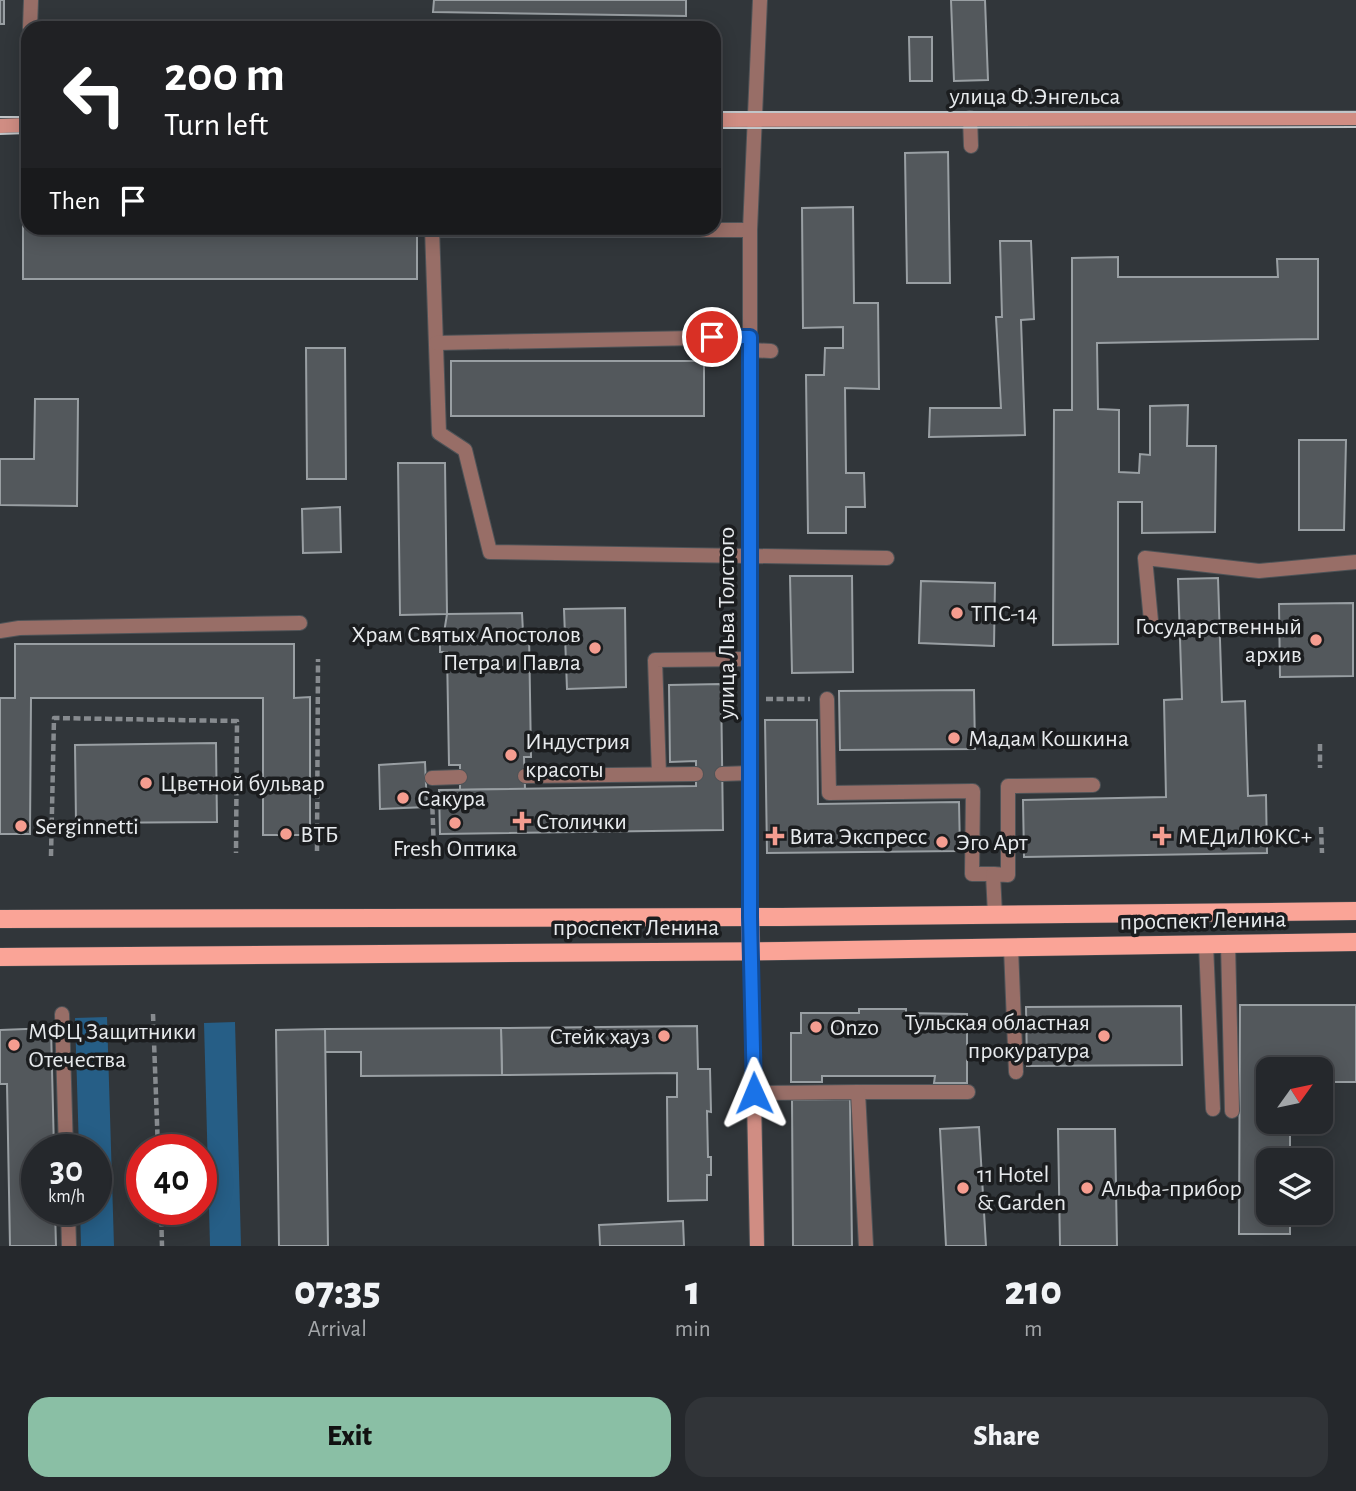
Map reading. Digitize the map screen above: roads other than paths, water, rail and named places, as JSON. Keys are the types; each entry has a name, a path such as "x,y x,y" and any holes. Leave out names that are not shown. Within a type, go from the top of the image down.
{"main road":[{"name":"проспект Ленина","path":"0,919 750,917 1356,911"},
{"name":"улица Льва Толстого","path":"750,917 751,951"},
{"name":"проспект Ленина","path":"0,957 751,951 1356,942"}],"street":[{"path":"30,0 30,21"},
{"name":"улица Льва Толстого","path":"750,917 750,230 760,0"},
{"path":"970,118 971,146"},
{"name":"улица Ф.Энгельса","path":"721,120 1356,118"},
{"path":"0,126 21,125"},
{"path":"721,230 750,230"},
{"path":"432,235 439,433 465,450 489,552 887,558"},
{"path":"436,343 750,343 771,351"},
{"path":"1151,621 1145,558 1259,571 1356,562"},
{"path":"0,631 19,628 300,623"},
{"path":"659,775 654,660 750,659"},
{"path":"827,699 829,793 973,791 972,874 1008,875 1008,786 1093,785"},
{"path":"524,776 696,774"},
{"path":"722,774 750,774"},
{"path":"432,778 460,777"},
{"path":"993,874 995,915"},
{"path":"1206,944 1213,1109"},
{"path":"1228,944 1232,1111"},
{"path":"1011,948 1016,1072"},
{"name":"улица Льва Толстого","path":"751,951 757,1246"},
{"path":"62,1014 66,1134"},
{"path":"858,1092 866,1246"},
{"path":"754,1093 968,1092"},
{"path":"68,1225 69,1246"}],"tram line":[{"path":"721,112 1356,112"},
{"path":"0,117 21,117"},
{"path":"721,128 1356,127"},
{"path":"0,134 21,133"}],"place":[{"name":"ТПС-14","path":"957,613"},
{"name":"Государственный архив","path":"1316,640"},
{"name":"Храм Святых Апостолов Петра и Павла","path":"595,648"},
{"name":"Мадам Кошкина","path":"954,738"},
{"name":"Индустрия красоты","path":"511,755"},
{"name":"Цветной бульвар","path":"146,783"},
{"name":"Сакура","path":"403,798"},
{"name":"Столички","path":"522,821"},
{"name":"Fresh Оптика","path":"455,823"},
{"name":"Serginnetti","path":"21,826"},
{"name":"ВТБ","path":"286,834"},
{"name":"Вита Экспресс","path":"775,836"},
{"name":"МЕДиЛЮКС+","path":"1162,836"},
{"name":"Эго Арт","path":"942,842"},
{"name":"Onzo","path":"816,1027"},
{"name":"Стейк хауз","path":"664,1036"},
{"name":"Тульская областная прокуратура","path":"1104,1036"},
{"name":"МФЦ Защитники Отечества","path":"14,1045"},
{"name":"11 Hotel & Garden","path":"963,1188"},
{"name":"Альфа-прибор","path":"1087,1188"}]}
